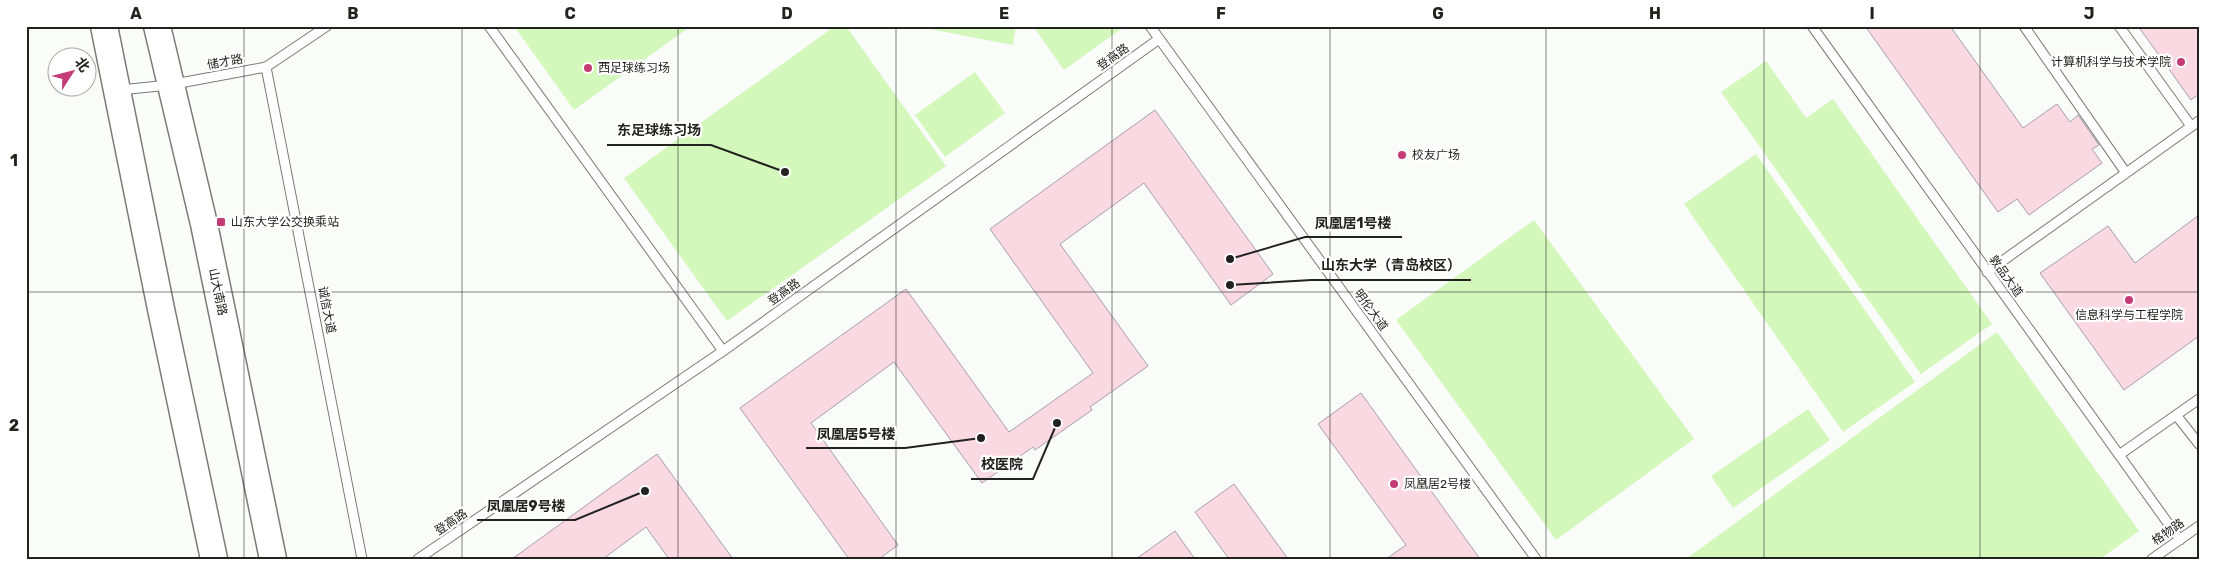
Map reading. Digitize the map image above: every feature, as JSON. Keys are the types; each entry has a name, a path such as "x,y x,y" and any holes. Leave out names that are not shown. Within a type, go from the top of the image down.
{"main road":[{"path":"104,26 214,559"},
{"name":"山大南路","path":"157,26 169,85 204,224 273,559"}],"lane":[{"name":"储才路","path":"117,90 169,85 266,66 327,26"},
{"path":"489,26 723,351"},
{"name":"明伦大道","path":"1150,26 1536,559"},
{"name":"敦品大道","path":"1812,26 2180,540"},
{"path":"2024,26 2126,173"},
{"path":"1987,272 2195,124 2119,26"},
{"name":"登高路","path":"418,559 723,351 1159,39"},
{"name":"诚信大道","path":"266,66 362,559"},
{"path":"2119,455 2199,399"},
{"path":"2176,415 2199,444"},
{"name":"格物路","path":"2152,559 2199,526"}],"green space":[{"name":"西足球练习场","path":"514,26 691,26 574,110"},
{"path":"835,26 846,26 946,166 727,321 624,178"},
{"path":"914,26 1016,26 1013,45"},
{"path":"1038,26 1124,27 1064,70 1035,29"},
{"path":"1766,61 1806,118 1833,99 1992,324 1921,374 1721,92"},
{"path":"975,72 1005,113 945,157 915,115"},
{"path":"1756,154 1915,382 1843,432 1684,204"},
{"path":"1534,220 1694,439 1556,540 1396,320"},
{"path":"1997,332 2139,531 2100,559 1686,559"},
{"path":"1808,409 1830,440 1733,508 1711,476"}],"building":[{"path":"1865,26 1950,26 2023,128 2057,104 2070,122 2078,115 2099,145 2092,149 2102,163 2029,215 2017,199 1998,212"},
{"name":"计算机科学与技术学院","path":"2138,26 2199,26 2199,94 2191,100"},
{"path":"1155,110 1273,274 1231,305 1144,183 1060,244 1148,366 1090,407 1092,410 1035,450 1033,447 982,483 894,362 811,423 898,545 879,559 849,559 740,408 906,289 1009,432 1093,373 990,229"},
{"name":"信息科学与工程学院","path":"2199,215 2199,336 2124,390 2040,273 2108,226 2135,263"},
{"name":"凤凰居2号楼","path":"1361,393 1480,559 1386,559 1406,545 1318,424"},
{"path":"657,454 733,559 669,559 646,527 603,559 512,559"},
{"path":"1234,484 1288,559 1229,559 1195,512"},
{"path":"1175,531 1195,559 1136,559"}],"place":[{"name":"计算机科学与技术学院","path":"2181,62"},
{"name":"西足球练习场","path":"588,68"},
{"name":"校友广场","path":"1402,155"},
{"name":"东足球练习场","path":"785,172"},
{"name":"山东大学公交换乘站","path":"221,222"},
{"name":"凤凰居1号楼","path":"1230,259"},
{"name":"山东大学（青岛校区）","path":"1230,285"},
{"name":"信息科学与工程学院","path":"2129,300"},
{"name":"校医院","path":"1057,423"},
{"name":"凤凰居5号楼","path":"981,438"},
{"name":"凤凰居2号楼","path":"1394,484"},
{"name":"凤凰居9号楼","path":"645,491"}]}
